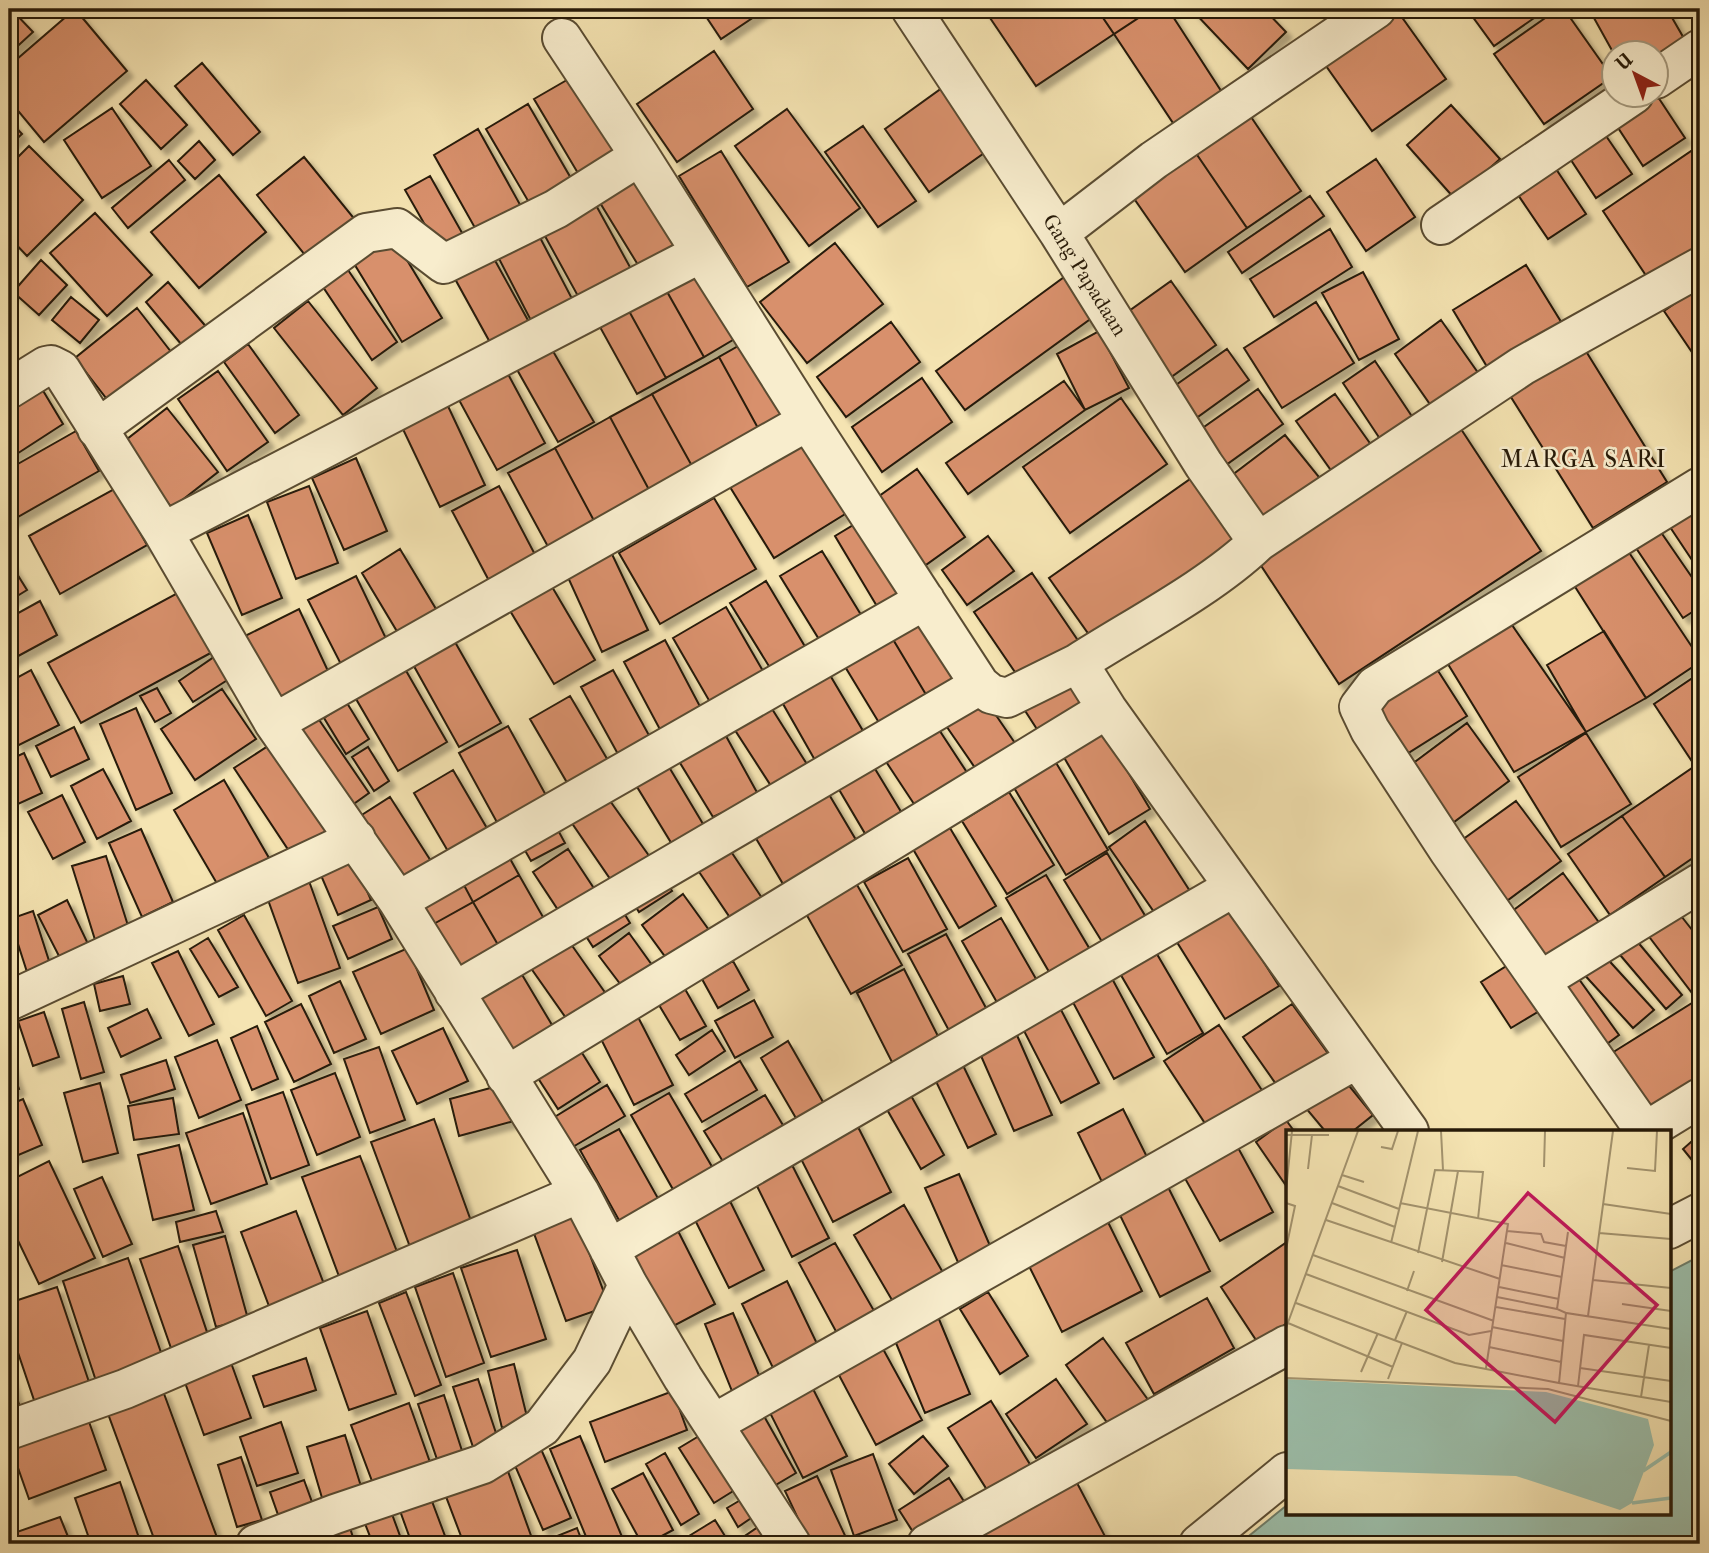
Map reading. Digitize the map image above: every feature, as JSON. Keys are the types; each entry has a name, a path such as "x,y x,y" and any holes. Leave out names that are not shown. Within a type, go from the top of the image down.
{"street":[{"name":"Gang Papadaan","path":"911,9 1059,233 1204,465 1258,542"},
{"path":"1059,233 1154,160 1376,9"},
{"path":"562,38 980,685 991,694 1007,698 1078,663 1182,598 1245,555 1258,542 1522,366 1700,267"},
{"path":"1670,70 1700,49"},
{"path":"1441,225 1613,108"},
{"path":"97,429 366,233 397,228 444,264 556,209 640,156"},
{"path":"163,531 701,253"},
{"path":"9,389 46,366 55,366 61,370 163,531 274,723 398,901 580,1192 628,1285 791,1544"},
{"path":"274,723 808,421"},
{"path":"1645,1130 1539,981 1387,758 1359,708 1375,686 1700,487"},
{"path":"398,901 925,600"},
{"path":"1078,663 1107,709 1408,1130"},
{"path":"454,992 980,685"},
{"path":"506,1076 1107,709"},
{"path":"9,1000 356,839"},
{"path":"1539,981 1700,883"},
{"path":"609,1249 1234,887"},
{"path":"713,1424 1357,1059"},
{"path":"1648,1130 1700,1098"},
{"path":"9,1430 125,1389 580,1192"},
{"path":"1670,1228 1700,1213"},
{"path":"256,1544 483,1464 542,1427 592,1361 628,1285"},
{"path":"927,1544 1286,1346"},
{"path":"1199,1544 1286,1473"}],"shaded area":[{"path":"1700,1256 1700,1544 1239,1544 1286,1506 1286,1514 1670,1514 1670,1271"}],"building":[{"path":"9,9 33,32 9,54"},
{"path":"75,9 127,71 44,142 9,100 9,66"},
{"path":"701,9 766,9 721,39"},
{"path":"984,9 1097,9 1114,34 1036,86"},
{"path":"1097,9 1152,9 1114,34"},
{"path":"1152,9 1168,9 1225,97 1177,129 1114,34"},
{"path":"1191,9 1264,9 1286,32 1248,69"},
{"path":"1385,9 1396,9 1446,79 1372,131 1319,56"},
{"path":"1467,9 1547,9 1494,46"},
{"path":"1558,9 1564,9 1600,60 1600,85 1544,124 1494,54"},
{"path":"1589,9 1667,9 1686,42 1670,51 1670,38 1605,38"},
{"path":"714,51 753,109 677,162 637,104"},
{"path":"202,63 260,132 233,155 175,86"},
{"path":"579,73 626,154 582,180 534,99"},
{"path":"146,80 187,125 161,149 120,104"},
{"path":"942,88 987,151 929,192 885,129"},
{"path":"528,104 576,187 534,211 486,129"},
{"path":"1243,105 1301,191 1247,228 1189,143"},
{"path":"1451,105 1500,159 1455,199 1407,145"},
{"path":"112,108 151,166 102,198 64,140"},
{"path":"1633,108 1665,108 1685,138 1643,166 1613,120"},
{"path":"787,109 860,208 809,246 735,146"},
{"path":"9,120 22,134 9,146"},
{"path":"863,126 916,201 878,227 825,152"},
{"path":"478,129 523,210 479,235 434,155"},
{"path":"1602,130 1632,174 1596,198 1567,154"},
{"path":"199,141 215,160 195,179 178,161"},
{"path":"1189,143 1247,228 1185,272 1126,187"},
{"path":"1700,145 1700,254 1653,286 1603,211"},
{"path":"29,146 83,200 27,256 9,237 9,166"},
{"path":"721,151 789,262 747,287 679,176"},
{"path":"304,157 361,227 313,265 257,195"},
{"path":"1376,159 1415,217 1366,251 1327,192"},
{"path":"169,160 185,180 128,228 112,208"},
{"path":"1552,163 1586,214 1548,239 1514,189"},
{"path":"643,164 694,249 646,278 594,193"},
{"path":"219,175 266,232 199,288 151,232"},
{"path":"430,176 470,247 445,260 405,190"},
{"path":"1310,196 1324,216 1242,273 1228,252"},
{"path":"592,198 636,278 584,307 540,227"},
{"path":"95,213 152,275 107,316 50,253"},
{"path":"535,228 580,314 539,336 494,249"},
{"path":"1330,229 1352,267 1274,317 1250,279"},
{"path":"390,232 442,318 402,342 350,257"},
{"path":"835,243 883,304 807,363 760,302"},
{"path":"487,246 535,333 497,355 449,268"},
{"path":"701,258 743,334 704,357 661,281"},
{"path":"41,260 67,285 39,315 13,292"},
{"path":"1526,265 1563,325 1489,370 1453,310"},
{"path":"346,267 397,342 372,360 321,284"},
{"path":"1071,272 1100,312 965,410 936,371"},
{"path":"1363,272 1399,339 1359,360 1322,293"},
{"path":"661,281 704,357 666,378 624,302"},
{"path":"1171,281 1216,345 1167,380 1122,316"},
{"path":"168,282 214,336 191,356 146,302"},
{"path":"1700,286 1700,364 1664,311"},
{"path":"71,297 99,320 80,343 52,320"},
{"path":"308,301 377,388 343,415 274,328"},
{"path":"624,302 666,378 637,394 595,318"},
{"path":"1316,302 1354,363 1282,408 1244,348"},
{"path":"137,308 175,357 113,407 75,358"},
{"path":"1441,320 1481,377 1434,410 1395,354"},
{"path":"891,322 920,362 846,417 817,377"},
{"path":"1099,331 1129,388 1085,410 1057,354"},
{"path":"754,337 799,419 764,439 719,357"},
{"path":"1579,340 1667,482 1593,528 1504,386"},
{"path":"248,344 299,415 275,433 224,362"},
{"path":"550,346 594,422 558,442 515,366"},
{"path":"1227,349 1249,380 1195,419 1173,387"},
{"path":"719,357 764,439 697,475 652,394"},
{"path":"501,361 545,443 497,470 452,387"},
{"path":"1375,361 1421,430 1388,451 1343,383"},
{"path":"218,371 268,442 227,471 178,399"},
{"path":"922,378 952,422 882,472 852,427"},
{"path":"1064,381 1085,410 968,494 946,463"},
{"path":"39,384 63,424 9,459 9,402"},
{"path":"1258,389 1283,424 1219,470 1194,434"},
{"path":"652,394 697,475 654,499 610,417"},
{"path":"1335,394 1379,456 1340,483 1296,421"},
{"path":"1121,398 1167,464 1070,533 1023,467"},
{"path":"447,404 485,485 440,507 401,425"},
{"path":"167,408 218,472 172,508 122,443"},
{"path":"610,417 654,499 599,530 555,448"},
{"path":"1459,426 1541,551 1339,684 1256,558"},
{"path":"76,431 99,471 9,522 9,469"},
{"path":"1285,435 1323,482 1260,531 1223,482"},
{"path":"806,440 850,511 774,558 730,487"},
{"path":"555,448 599,530 552,554 508,473"},
{"path":"356,458 387,531 344,550 312,478"},
{"path":"917,469 965,537 923,567 875,499"},
{"path":"1193,477 1240,545 1097,646 1049,578"},
{"path":"309,486 338,563 296,579 267,502"},
{"path":"499,486 541,566 495,592 452,511"},
{"path":"116,488 147,545 60,594 29,536"},
{"path":"714,498 756,569 660,624 619,553"},
{"path":"1700,504 1700,572 1664,518"},
{"path":"248,515 282,598 242,615 207,533"},
{"path":"860,521 903,594 878,608 835,536"},
{"path":"1656,525 1700,589 1700,607 1683,618 1632,542"},
{"path":"988,536 1014,571 967,605 942,570"},
{"path":"1624,545 1700,659 1700,662 1646,698 1572,582"},
{"path":"400,549 442,619 404,643 362,573"},
{"path":"822,551 866,623 825,649 780,576"},
{"path":"611,552 648,630 602,652 566,573"},
{"path":"9,561 27,590 9,601"},
{"path":"1032,573 1079,642 1021,681 974,612"},
{"path":"356,576 392,651 346,674 308,600"},
{"path":"766,581 810,655 775,676 730,603"},
{"path":"551,585 595,660 554,684 509,609"},
{"path":"185,589 218,649 81,723 48,663"},
{"path":"40,601 57,635 9,661 9,618"},
{"path":"726,607 767,678 714,709 673,638"},
{"path":"299,609 335,686 281,712 245,636"},
{"path":"925,609 965,676 928,698 888,631"},
{"path":"1503,612 1586,732 1514,772 1440,651"},
{"path":"888,631 928,698 881,726 841,660"},
{"path":"1604,631 1646,698 1586,732 1547,665"},
{"path":"451,635 501,723 459,747 410,659"},
{"path":"665,640 705,716 664,737 624,662"},
{"path":"214,657 229,679 193,702 179,681"},
{"path":"821,660 869,741 820,769 774,688"},
{"path":"401,662 447,742 398,771 352,692"},
{"path":"1433,663 1467,716 1402,757 1369,703"},
{"path":"31,670 59,725 17,746 9,730 9,682"},
{"path":"613,670 656,748 624,765 581,687"},
{"path":"1075,671 1096,705 1042,737 1022,706"},
{"path":"1700,673 1700,763 1695,766 1654,704"},
{"path":"157,688 171,713 155,722 140,696"},
{"path":"222,689 256,739 195,780 161,729"},
{"path":"570,696 616,774 576,798 530,719"},
{"path":"767,701 810,769 775,792 731,724"},
{"path":"347,703 369,739 346,754 324,718"},
{"path":"989,705 1019,749 980,775 940,717"},
{"path":"136,708 172,793 136,810 100,724"},
{"path":"311,708 369,793 348,808 290,723"},
{"path":"932,719 968,774 916,807 881,754"},
{"path":"1467,723 1509,781 1450,825 1408,767"},
{"path":"508,726 548,799 499,826 459,753"},
{"path":"74,727 89,759 51,777 36,746"},
{"path":"721,727 759,796 713,817 674,753"},
{"path":"1103,730 1150,809 1109,834 1062,754"},
{"path":"1586,733 1631,804 1561,847 1518,777"},
{"path":"282,737 345,832 297,863 234,768"},
{"path":"368,747 389,781 374,791 352,757"},
{"path":"24,753 42,793 18,804 9,784 9,760"},
{"path":"663,757 709,834 678,854 631,777"},
{"path":"869,759 906,820 870,842 834,781"},
{"path":"1055,761 1108,850 1066,875 1013,786"},
{"path":"1695,766 1700,774 1700,853 1665,877 1622,816"},
{"path":"103,769 131,821 97,839 71,786"},
{"path":"453,770 488,830 449,853 414,793"},
{"path":"224,780 269,858 219,887 174,810"},
{"path":"824,786 859,845 786,889 751,830"},
{"path":"603,791 652,860 615,886 567,816"},
{"path":"1009,792 1054,865 1007,894 962,821"},
{"path":"62,795 85,842 53,859 28,812"},
{"path":"390,797 436,869 403,890 357,818"},
{"path":"1516,801 1561,861 1496,909 1451,848"},
{"path":"1622,816 1665,877 1610,915 1568,854"},
{"path":"553,821 565,843 531,861 519,840"},
{"path":"1145,821 1195,899 1161,922 1109,847"},
{"path":"950,828 996,906 959,928 913,849"},
{"path":"141,829 173,902 142,917 109,843"},
{"path":"724,841 766,904 735,925 689,857"},
{"path":"503,846 519,875 473,902 457,872"},
{"path":"568,849 599,896 564,919 533,872"},
{"path":"1107,853 1152,927 1109,953 1064,880"},
{"path":"106,856 130,932 96,943 72,866"},
{"path":"908,858 947,929 903,952 864,882"},
{"path":"353,859 371,900 338,915 320,873"},
{"path":"457,872 473,902 430,926 414,897"},
{"path":"660,873 672,891 639,912 627,893"},
{"path":"1563,873 1603,928 1549,969 1507,915"},
{"path":"519,875 547,924 501,950 473,902"},
{"path":"1046,875 1095,958 1055,982 1006,898"},
{"path":"309,881 340,968 298,983 267,897"},
{"path":"856,883 902,965 851,994 805,912"},
{"path":"683,894 714,937 672,966 642,925"},
{"path":"1224,899 1279,986 1225,1019 1170,931"},
{"path":"67,900 89,946 61,960 38,915"},
{"path":"473,902 501,950 459,974 430,926"},
{"path":"619,905 630,923 593,947 582,930"},
{"path":"378,907 392,939 348,959 333,926"},
{"path":"1674,907 1700,940 1700,986 1692,993 1644,930"},
{"path":"33,911 50,964 27,972 10,919"},
{"path":"244,915 292,1001 266,1016 218,930"},
{"path":"1001,918 1043,991 1003,1013 962,941"},
{"path":"629,933 657,972 627,993 599,956"},
{"path":"946,934 992,1019 954,1040 908,954"},
{"path":"1631,934 1682,995 1666,1009 1615,949"},
{"path":"566,937 611,1001 573,1028 528,964"},
{"path":"208,938 238,987 219,997 190,949"},
{"path":"408,948 434,1010 381,1034 353,972"},
{"path":"1154,949 1203,1033 1167,1054 1118,970"},
{"path":"178,951 214,1024 189,1036 152,963"},
{"path":"1602,953 1654,1010 1633,1028 1581,971"},
{"path":"1516,960 1546,1007 1511,1028 1481,982"},
{"path":"733,961 749,990 718,1008 702,979"},
{"path":"518,968 558,1035 515,1061 475,994"},
{"path":"1571,968 1619,1035 1600,1049 1552,982"},
{"path":"904,969 944,1048 897,1072 857,993"},
{"path":"1108,971 1154,1057 1114,1079 1068,993"},
{"path":"123,976 130,1004 100,1011 94,984"},
{"path":"340,981 366,1039 334,1053 309,996"},
{"path":"685,989 706,1026 680,1040 659,1005"},
{"path":"1700,998 1700,1085 1646,1119 1607,1056"},
{"path":"754,1000 773,1037 735,1058 715,1021"},
{"path":"84,1002 104,1072 81,1079 62,1009"},
{"path":"301,1004 331,1064 294,1082 265,1022"},
{"path":"1292,1004 1332,1059 1283,1094 1243,1037"},
{"path":"1059,1006 1099,1083 1061,1103 1021,1025"},
{"path":"147,1009 161,1038 121,1057 108,1028"},
{"path":"44,1012 59,1057 33,1066 18,1021"},
{"path":"638,1017 673,1085 634,1105 600,1037"},
{"path":"1219,1025 1269,1101 1214,1137 1164,1061"},
{"path":"257,1026 278,1079 252,1090 231,1038"},
{"path":"443,1028 468,1081 417,1104 392,1051"},
{"path":"712,1030 725,1051 689,1075 676,1055"},
{"path":"1016,1033 1052,1115 1014,1131 978,1049"},
{"path":"217,1040 241,1100 199,1118 175,1057"},
{"path":"788,1041 831,1116 804,1132 761,1058"},
{"path":"379,1047 405,1120 370,1133 344,1059"},
{"path":"579,1048 600,1082 558,1109 536,1075"},
{"path":"959,1057 996,1134 968,1148 931,1071"},
{"path":"166,1060 175,1089 130,1103 121,1075"},
{"path":"9,1061 19,1089 9,1093"},
{"path":"740,1061 757,1090 702,1122 685,1094"},
{"path":"1337,1071 1373,1115 1354,1130 1324,1130 1300,1101"},
{"path":"335,1073 360,1137 317,1155 291,1090"},
{"path":"100,1083 118,1153 83,1162 64,1093"},
{"path":"505,1084 514,1121 459,1136 450,1099"},
{"path":"607,1085 625,1116 566,1151 548,1121"},
{"path":"283,1092 309,1165 271,1179 246,1105"},
{"path":"909,1092 944,1155 921,1169 885,1106"},
{"path":"669,1093 718,1177 679,1200 631,1115"},
{"path":"765,1095 787,1132 727,1168 704,1131"},
{"path":"173,1098 179,1134 134,1140 128,1106"},
{"path":"23,1099 42,1145 9,1159 9,1105"},
{"path":"1123,1109 1148,1159 1102,1182 1078,1133"},
{"path":"243,1113 267,1184 211,1204 186,1133"},
{"path":"434,1119 475,1232 413,1255 371,1142"},
{"path":"1286,1120 1293,1130 1286,1130 1286,1186 1256,1142"},
{"path":"855,1121 891,1192 833,1222 797,1151"},
{"path":"619,1129 664,1209 625,1231 580,1150"},
{"path":"1700,1134 1700,1170 1683,1149"},
{"path":"1236,1144 1273,1212 1220,1241 1182,1173"},
{"path":"179,1145 194,1210 153,1220 138,1155"},
{"path":"787,1155 829,1238 792,1257 751,1174"},
{"path":"360,1156 399,1257 340,1279 302,1177"},
{"path":"49,1161 95,1258 39,1284 9,1222 9,1181"},
{"path":"959,1174 994,1255 961,1269 925,1188"},
{"path":"102,1177 132,1244 103,1257 74,1189"},
{"path":"1165,1181 1210,1271 1160,1297 1116,1207"},
{"path":"725,1191 764,1270 729,1288 690,1210"},
{"path":"904,1205 949,1283 899,1312 854,1235"},
{"path":"216,1211 223,1232 180,1242 176,1222"},
{"path":"296,1211 327,1292 272,1314 241,1232"},
{"path":"574,1212 609,1306 566,1321 532,1228"},
{"path":"1103,1212 1142,1291 1062,1332 1023,1254"},
{"path":"674,1223 715,1304 664,1331 623,1249"},
{"path":"225,1236 248,1319 216,1327 193,1245"},
{"path":"835,1243 877,1316 839,1337 799,1263"},
{"path":"1286,1243 1286,1324 1258,1343 1221,1287"},
{"path":"178,1246 209,1338 172,1351 140,1259"},
{"path":"517,1250 546,1339 491,1357 461,1268"},
{"path":"128,1258 165,1364 98,1387 63,1281"},
{"path":"453,1273 484,1363 446,1377 415,1287"},
{"path":"787,1281 820,1350 775,1372 742,1304"},
{"path":"57,1287 90,1385 35,1403 9,1326 9,1303"},
{"path":"406,1292 441,1385 415,1396 379,1303"},
{"path":"988,1292 1028,1356 1000,1374 960,1309"},
{"path":"1207,1298 1234,1348 1154,1394 1126,1343"},
{"path":"367,1311 396,1394 349,1410 320,1328"},
{"path":"936,1312 970,1394 925,1413 891,1331"},
{"path":"733,1313 763,1385 734,1396 705,1324"},
{"path":"877,1338 922,1420 876,1445 832,1362"},
{"path":"1103,1338 1154,1408 1116,1435 1066,1365"},
{"path":"306,1358 316,1390 264,1407 253,1376"},
{"path":"230,1360 251,1418 204,1435 183,1377"},
{"path":"514,1364 528,1421 502,1428 488,1371"},
{"path":"9,1373 23,1417 9,1422"},
{"path":"478,1379 501,1448 476,1456 453,1387"},
{"path":"1056,1379 1087,1424 1036,1458 1006,1414"},
{"path":"809,1381 847,1456 803,1478 765,1403"},
{"path":"163,1391 219,1543 156,1544 107,1411"},
{"path":"673,1391 687,1430 605,1462 590,1422"},
{"path":"444,1395 465,1460 440,1468 418,1404"},
{"path":"991,1401 1031,1466 989,1493 948,1428"},
{"path":"409,1403 432,1468 375,1489 351,1425"},
{"path":"760,1409 796,1473 762,1493 726,1428"},
{"path":"88,1419 106,1470 29,1499 11,1448"},
{"path":"281,1422 298,1473 257,1486 240,1437"},
{"path":"704,1433 738,1488 714,1503 679,1448"},
{"path":"345,1435 364,1496 325,1508 307,1447"},
{"path":"580,1436 625,1544 589,1544 550,1449"},
{"path":"923,1436 948,1466 914,1494 889,1464"},
{"path":"541,1449 571,1518 543,1530 513,1461"},
{"path":"665,1453 699,1514 681,1525 646,1464"},
{"path":"873,1454 897,1520 854,1536 831,1470"},
{"path":"241,1457 262,1520 237,1527 218,1465"},
{"path":"505,1463 534,1544 464,1544 442,1486"},
{"path":"643,1473 673,1530 647,1544 642,1544 612,1489"},
{"path":"817,1476 849,1544 810,1544 785,1491"},
{"path":"949,1478 965,1503 915,1535 899,1510"},
{"path":"304,1480 316,1513 282,1526 270,1492"},
{"path":"1076,1481 1109,1544 955,1544"},
{"path":"120,1482 141,1544 91,1544 75,1498"},
{"path":"749,1495 760,1512 738,1527 727,1508"},
{"path":"430,1496 448,1544 412,1544 399,1508"},
{"path":"389,1506 403,1544 373,1544 362,1516"},
{"path":"60,1517 71,1544 15,1544 11,1534"},
{"path":"347,1518 355,1544 316,1544 312,1529"},
{"path":"715,1520 728,1541 723,1544 676,1544"},
{"path":"761,1525 774,1544 733,1544"},
{"path":"577,1528 583,1544 554,1544 552,1538"}],"district":[{"name":"MARGA SARI","path":"1584,459"}]}
